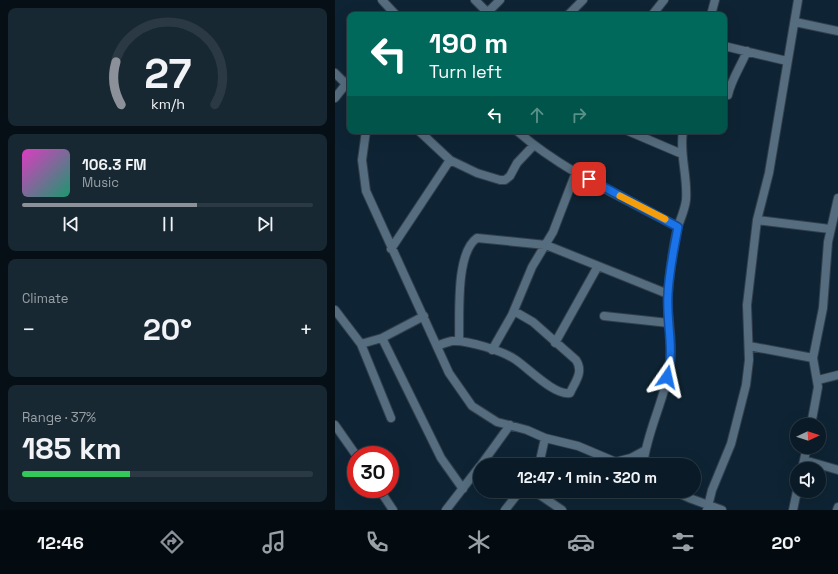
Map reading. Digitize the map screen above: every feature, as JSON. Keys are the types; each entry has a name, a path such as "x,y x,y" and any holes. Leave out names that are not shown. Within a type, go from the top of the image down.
{"street":[{"path":"382,0 393,12"},
{"path":"475,0 487,12"},
{"path":"491,12 500,0"},
{"path":"571,12 583,0"},
{"path":"654,12 664,0"},
{"path":"712,12 715,0"},
{"path":"708,507 719,472 731,444 746,385 749,346 747,305 757,220 769,173 798,0"},
{"path":"795,22 838,31"},
{"path":"727,47 787,61"},
{"path":"727,95 731,83 739,71 747,51"},
{"path":"335,73 347,81"},
{"path":"335,98 347,83"},
{"path":"366,134 362,160 366,191 391,249 424,316 449,373 472,406 497,422 510,425 545,438 578,446 605,458"},
{"path":"422,134 449,160 493,179 505,180 534,146"},
{"path":"520,134 534,146 576,172 678,227"},
{"path":"635,134 682,154"},
{"path":"644,458 670,366 671,349 668,294 678,227 686,201 685,165 682,154 683,134"},
{"path":"391,249 449,160"},
{"path":"492,350 514,311 532,267 553,232 576,172"},
{"path":"812,418 818,380 813,358 823,308 830,228 838,198"},
{"path":"757,220 830,228"},
{"path":"459,341 461,274 467,250 472,241 477,238 485,237 546,245 668,294"},
{"path":"555,343 598,266"},
{"path":"335,310 361,344 391,418"},
{"path":"437,346 451,341 459,341 492,350 515,359 558,392 570,393 580,373 580,366 577,360 555,343 533,322 514,311"},
{"path":"361,344 382,338 424,316"},
{"path":"604,316 669,323"},
{"path":"382,338 441,458 463,489"},
{"path":"749,346 813,358"},
{"path":"818,380 838,374"},
{"path":"335,425 350,446"},
{"path":"487,458 510,425"},
{"path":"541,458 545,438"},
{"path":"631,458 645,451"},
{"path":"805,454 804,460 838,470"},
{"path":"446,510 473,476"},
{"path":"385,498 393,510"},
{"path":"505,510 514,498"},
{"path":"544,498 562,510"},
{"path":"689,498 708,507 722,510"},
{"path":"793,510 796,498"}],"slow traffic":[{"path":"620,196 665,219"}],"route":[{"path":"589,179 678,227 668,294 671,349 670,366 667,377"}]}
